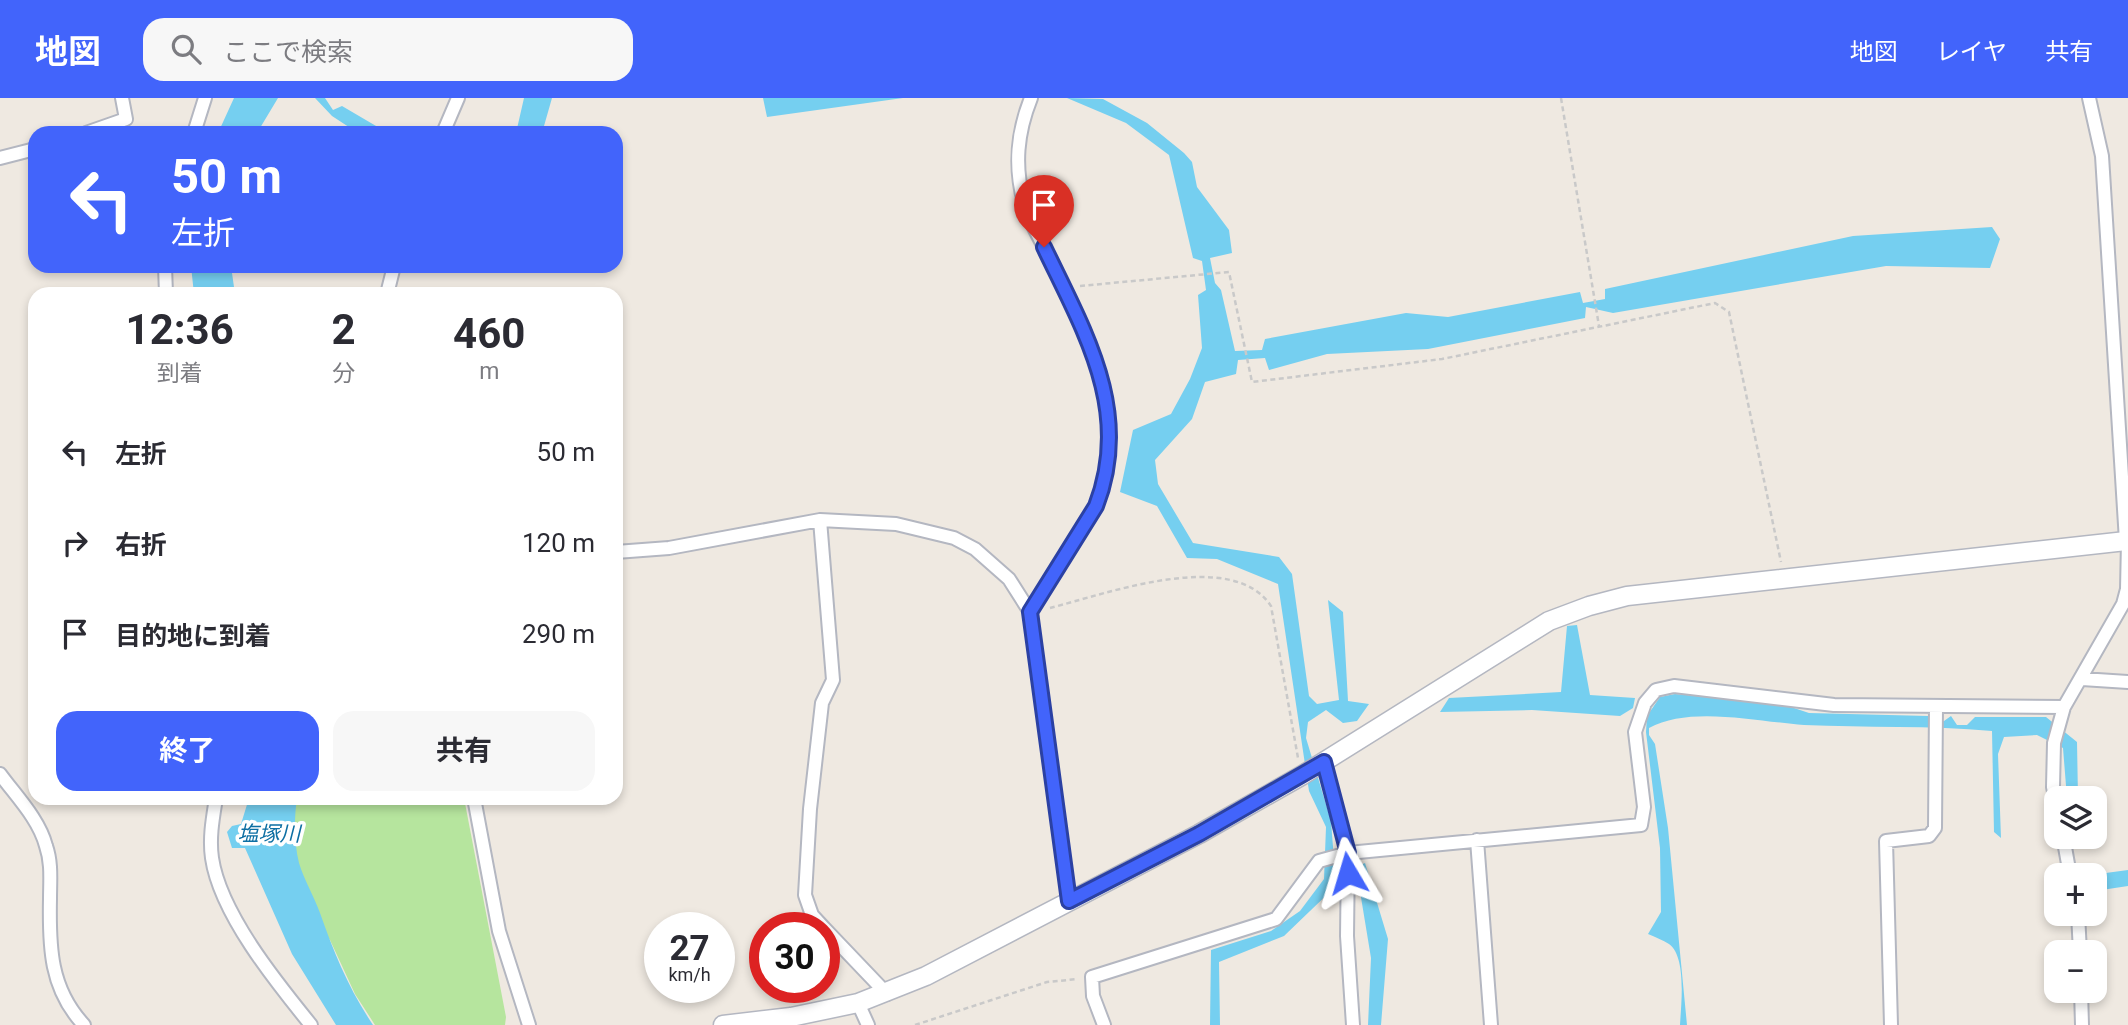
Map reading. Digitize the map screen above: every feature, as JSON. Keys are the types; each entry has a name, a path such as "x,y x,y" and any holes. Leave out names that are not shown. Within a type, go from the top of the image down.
{"street":[{"path":"106,126 126,119 122,98"},
{"path":"196,126 205,98"},
{"path":"446,126 457,98"},
{"path":"1030,612 1096,506 1110,454 1106,396 1101,371 1024,206 1020,129 1031,98"},
{"path":"2053,786 2054,743 2064,707 2123,604 2127,589 2127,541 2102,156 2089,98"},
{"path":"0,158 28,151"},
{"path":"811,912 805,895 810,809 822,702 833,680 820,520"},
{"path":"623,551 669,548 820,520 896,524 954,538 975,549 1009,579 1030,612 1069,901"},
{"path":"723,1025 791,1017 858,1003 887,994 926,976 1199,834 1301,776 1549,621 1589,606 1627,596 2127,541"},
{"path":"2082,679 2128,682"},
{"path":"1104,1025 1093,996 1092,977 1276,919 1319,862 1348,853 1641,825 1644,807 1635,732 1645,703 1656,690 1674,686 1834,705 2064,707"},
{"path":"1891,1025 1886,841 1929,836 1935,828 1936,707"},
{"path":"1324,762 1348,853 1348,936 1353,1025"},
{"path":"0,774 41,830 51,869 50,919 54,970 60,992 71,1011 84,1025"},
{"path":"215,805 211,856 228,905 273,978 311,1025"},
{"path":"475,805 499,931 529,1025"},
{"path":"1477,840 1491,1025"},
{"path":"840,945 887,994"},
{"path":"858,1003 868,1025"},
{"path":"2081,1003 2082,1025"}],"path":[{"path":"1561,98 1599,327"},
{"path":"1063,287 1229,272 1252,382 1442,359 1715,303 1729,312 1784,579"},
{"path":"1030,612 1185,576 1250,585 1263,594 1271,606 1301,776"},
{"path":"915,1025 1047,982 1092,977"}],"green space":[{"path":"284,805 465,805 506,1017 505,1025 375,1025 355,994 330,940 328,938 329,943 310,919"}],"water":[{"path":"234,98 278,98 261,126 221,126"},
{"path":"315,98 325,98 333,110 342,106 376,126 347,126 332,116"},
{"path":"524,98 552,98 544,126 518,126"},
{"path":"763,98 903,98 767,117"},
{"path":"1067,98 1103,99 1147,123 1192,162 1197,187 1229,230 1232,253 1210,258 1215,283 1221,290 1235,351 1262,350 1265,339 1406,313 1448,317 1580,292 1583,303 1605,299 1605,289 1853,236 1992,227 2000,239 1990,268 1886,266 1613,313 1586,307 1585,318 1428,349 1327,354 1269,370 1265,358 1238,360 1236,374 1205,382 1192,419 1155,460 1158,484 1193,543 1279,557 1292,574 1309,696 1317,704 1339,700 1328,600 1343,612 1348,701 1369,704 1357,721 1343,723 1326,710 1308,722 1306,738 1331,821 1336,886 1284,936 1219,962 1220,1025 1210,1025 1211,950 1271,931 1300,911 1324,879 1326,827 1309,791 1278,584 1217,559 1187,558 1157,506 1120,492 1133,430 1171,414 1190,379 1202,348 1198,295 1206,290 1202,261 1193,258 1169,155 1126,123"},
{"path":"192,273 232,273 234,287 193,287"},
{"path":"1577,625 1590,695 1635,698 1633,708 1620,716 1532,710 1440,712 1449,698 1561,692 1567,626"},
{"path":"1675,694 1779,703 1809,713 1928,716 1929,721 1944,721 1951,716 1957,725 1967,725 1975,717 2046,717 2077,742 2078,786 2066,786 2063,748 2037,735 2004,737 1998,754 2001,838 1994,832 1992,731 1804,725 1704,716 1684,717 1649,728 1649,735 1655,744 1668,828 1687,1025 1680,1025 1682,982 1675,950 1669,944 1648,934 1661,912 1660,848 1646,732 1647,716 1660,697"},
{"name":"塩塚川","path":"247,805 296,805 295,839 301,869 343,971 373,1025 336,1025 292,954 245,848 232,848 227,832 232,826 241,824"},
{"path":"1365,863 1388,939 1381,1025 1368,1025 1371,958 1356,867"},
{"path":"2128,870 2128,886 2107,889 2107,873"}],"route":[{"path":"1044,247 1101,371 1110,437 1110,454 1096,506 1030,612 1069,901 1199,834 1324,762 1348,853 1348,873"}]}
